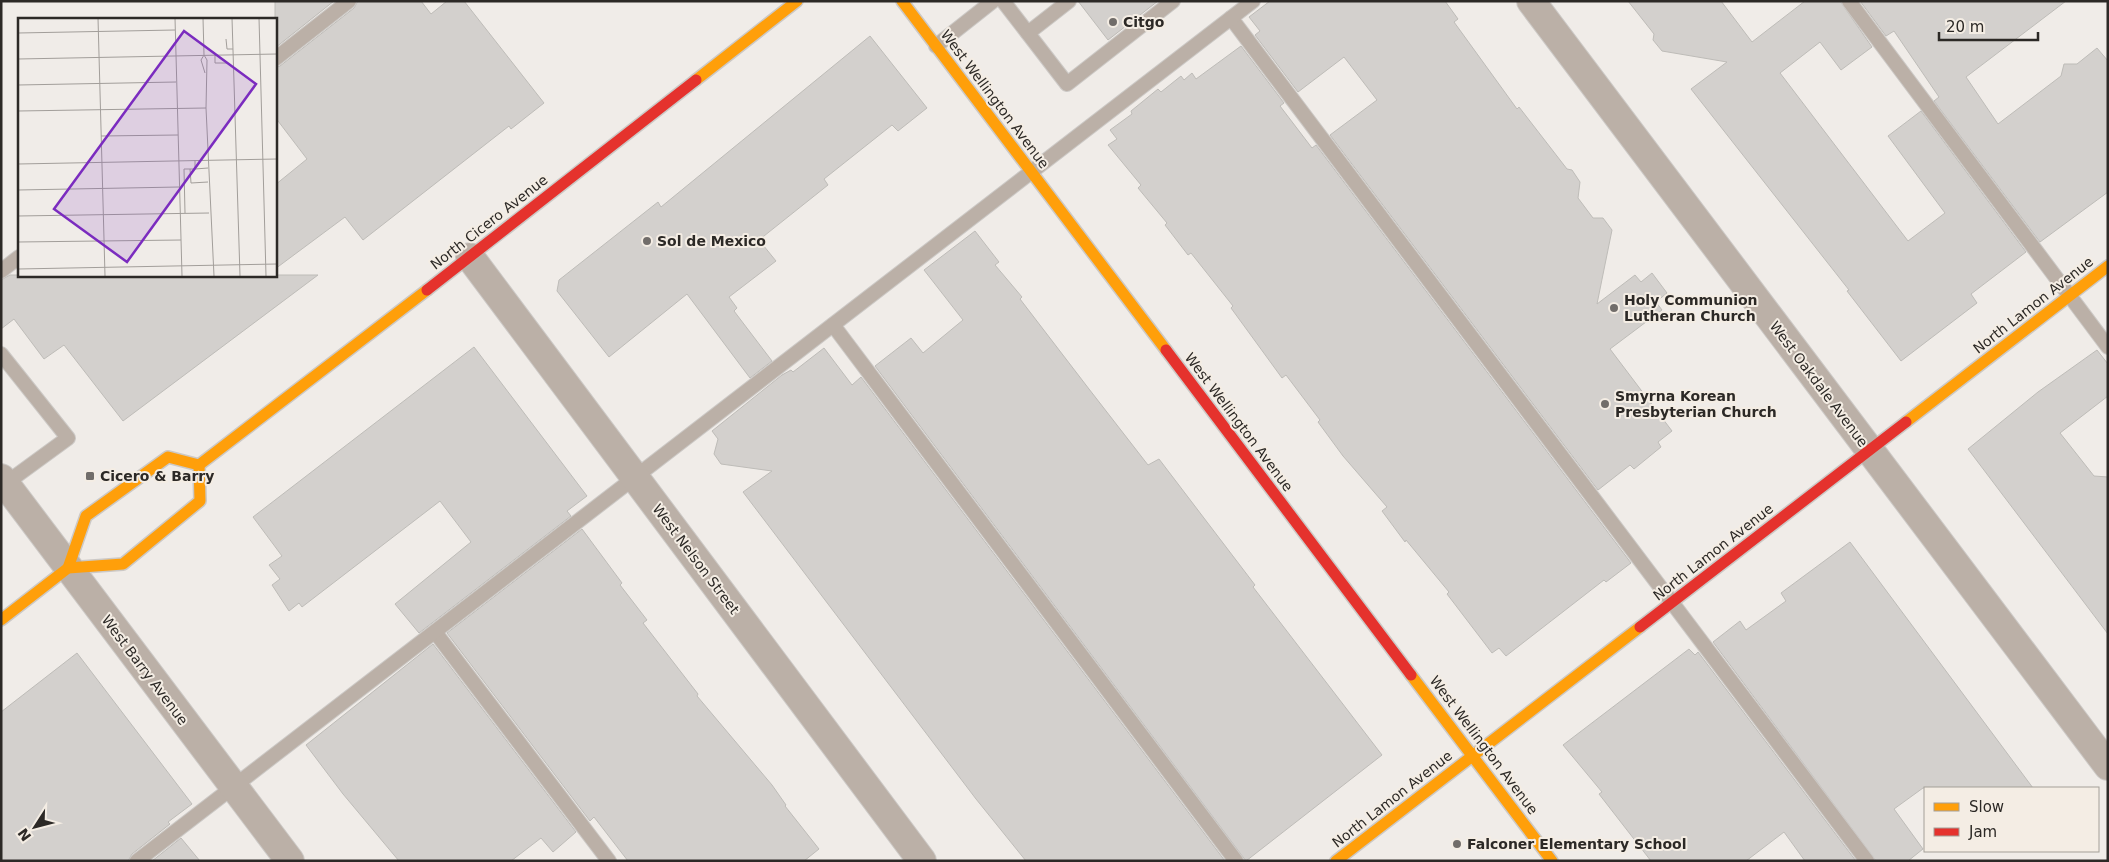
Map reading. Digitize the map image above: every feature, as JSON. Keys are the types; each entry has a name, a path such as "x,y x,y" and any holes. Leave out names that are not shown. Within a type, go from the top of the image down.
{"street":[{"name":"North Cicero Avenue","path":"199,464 470,257 796,1"},
{"name":"West Wellington Avenue","path":"902,1 1552,861"},
{"name":"West Oakdale Avenue","path":"1531,1 2108,766"},
{"name":"West Nelson Street","path":"470,257 922,861"},
{"name":"North Lamon Avenue","path":"1336,861 2108,266"},
{"path":"1,620 68,568 86,516 168,457 199,464 200,502 123,564 68,568"},
{"name":"West Barry Avenue","path":"3,481 290,861"}],"lane":[{"path":"276,58 349,1"},
{"path":"936,46 993,1"},
{"path":"1003,1 1067,84 1173,1"},
{"path":"1028,33 1069,1"},
{"path":"137,861 1253,1"},
{"path":"1849,1 2108,347"},
{"path":"1231,18 1866,861"},
{"path":"1,271 18,259"},
{"path":"832,325 1236,861"},
{"path":"1,354 68,438 3,481"},
{"path":"435,632 609,861"}],"building":[{"path":"275,1 334,1 276,47"},
{"path":"358,1 421,1 431,14 447,1 464,1 544,103 511,129 509,126 363,240 345,217 276,268 276,184 307,159 276,118 276,68 354,8"},
{"name":"Citgo","path":"1078,1 1158,1 1108,40"},
{"path":"1270,1 1445,1 1458,19 1454,22 1517,109 1519,107 1567,169 1572,170 1580,182 1578,198 1593,218 1603,218 1612,230 1597,304 1635,275 1641,282 1652,273 1667,293 1656,302 1662,310 1610,349 1672,431 1658,442 1661,447 1634,469 1630,465 1598,490 1330,135 1377,100 1344,57 1298,92 1255,35 1260,31 1249,17"},
{"path":"1628,1 1721,1 1752,42 1805,1 1840,1 1872,47 1841,70 1820,42 1780,73 1908,241 1945,213 1888,136 1921,111 2026,252 1971,294 1977,303 1901,361 1847,291 1849,290 1691,89 1727,62 1662,51 1653,40 1654,34"},
{"path":"1860,1 2066,1 1966,77 1998,124 2061,76 2064,64 2077,64 2097,48 2108,61 2108,192 2040,242 1934,101 1939,97 1894,31 1886,36"},
{"path":"870,36 927,108 898,131 892,125 824,179 828,185 759,240 776,261 729,297 737,308 734,311 772,361 750,378 687,294 609,357 557,291 559,280 658,202 661,207"},
{"path":"1241,46 1284,103 1280,106 1312,148 1316,145 1631,563 1606,582 1604,580 1506,656 1499,648 1492,653 1447,594 1449,592 1406,540 1405,542 1382,511 1387,507 1343,456 1318,422 1320,420 1286,375 1282,378 1231,308 1233,306 1191,253 1188,255 1165,225 1167,223 1138,188 1141,185 1108,145 1117,139 1110,130 1132,114 1131,111 1158,89 1161,92 1181,76 1184,80 1192,73 1196,79"},
{"path":"975,231 999,262 995,265 1022,297 1020,299 1148,465 1159,459 1255,585 1253,587 1382,755 1246,861 875,366 911,338 923,353 963,320 924,270"},
{"path":"10,275 318,275 123,421 64,345 44,359 14,319 1,329 1,280"},
{"path":"474,347 587,496 567,511 571,516 419,633 395,604 471,542 440,501 302,607 299,603 289,611 272,585 280,579 269,565 282,556 253,517"},
{"path":"824,348 852,385 861,377 1225,861 1026,861 976,799 743,492 772,471 721,464 714,454 718,439 712,431 782,375 791,370 793,372"},
{"path":"2097,350 2108,364 2108,396 2060,433 2094,476 2108,477 2108,634 1968,449 2038,392"},
{"path":"582,529 622,583 620,585 647,620 643,623 698,694 697,696 772,785 785,806 819,849 804,861 628,861 594,817 590,821 447,633"},
{"path":"1850,542 2032,787 1924,787 1894,809 1923,849 1908,861 1876,861 1713,642 1740,621 1746,630 1786,601 1781,593"},
{"path":"433,644 576,832 553,852 541,838 511,861 399,861 343,794 306,745"},
{"path":"1689,649 1695,655 1698,652 1856,861 1805,861 1784,832 1746,861 1651,861 1599,794 1602,792 1563,745"},
{"path":"77,653 192,804 168,822 170,824 132,854 128,861 1,861 1,712"},
{"path":"181,838 200,861 152,861"}],"traffic: slow":[{"path":"696,80 797,1"},
{"path":"902,1 1166,350"},
{"path":"1906,422 2108,266"},
{"path":"199,465 427,290"},
{"path":"68,568 86,516 168,457 199,465"},
{"path":"1,620 68,568 123,564 200,501 199,465"},
{"path":"1336,861 1640,627"},
{"path":"1411,675 1552,861"}],"traffic: jam":[{"path":"427,290 696,80"},
{"path":"1166,350 1411,675"},
{"path":"1640,627 1906,422"}],"place":[{"name":"Citgo","path":"1113,22"},
{"name":"Sol de Mexico","path":"647,241"},
{"name":"Holy Communion Lutheran Church","path":"1614,308"},
{"name":"Smyrna Korean Presbyterian Church","path":"1605,404"},
{"name":"Cicero & Barry","path":"90,476"},
{"name":"Falconer Elementary School","path":"1457,844"}]}
